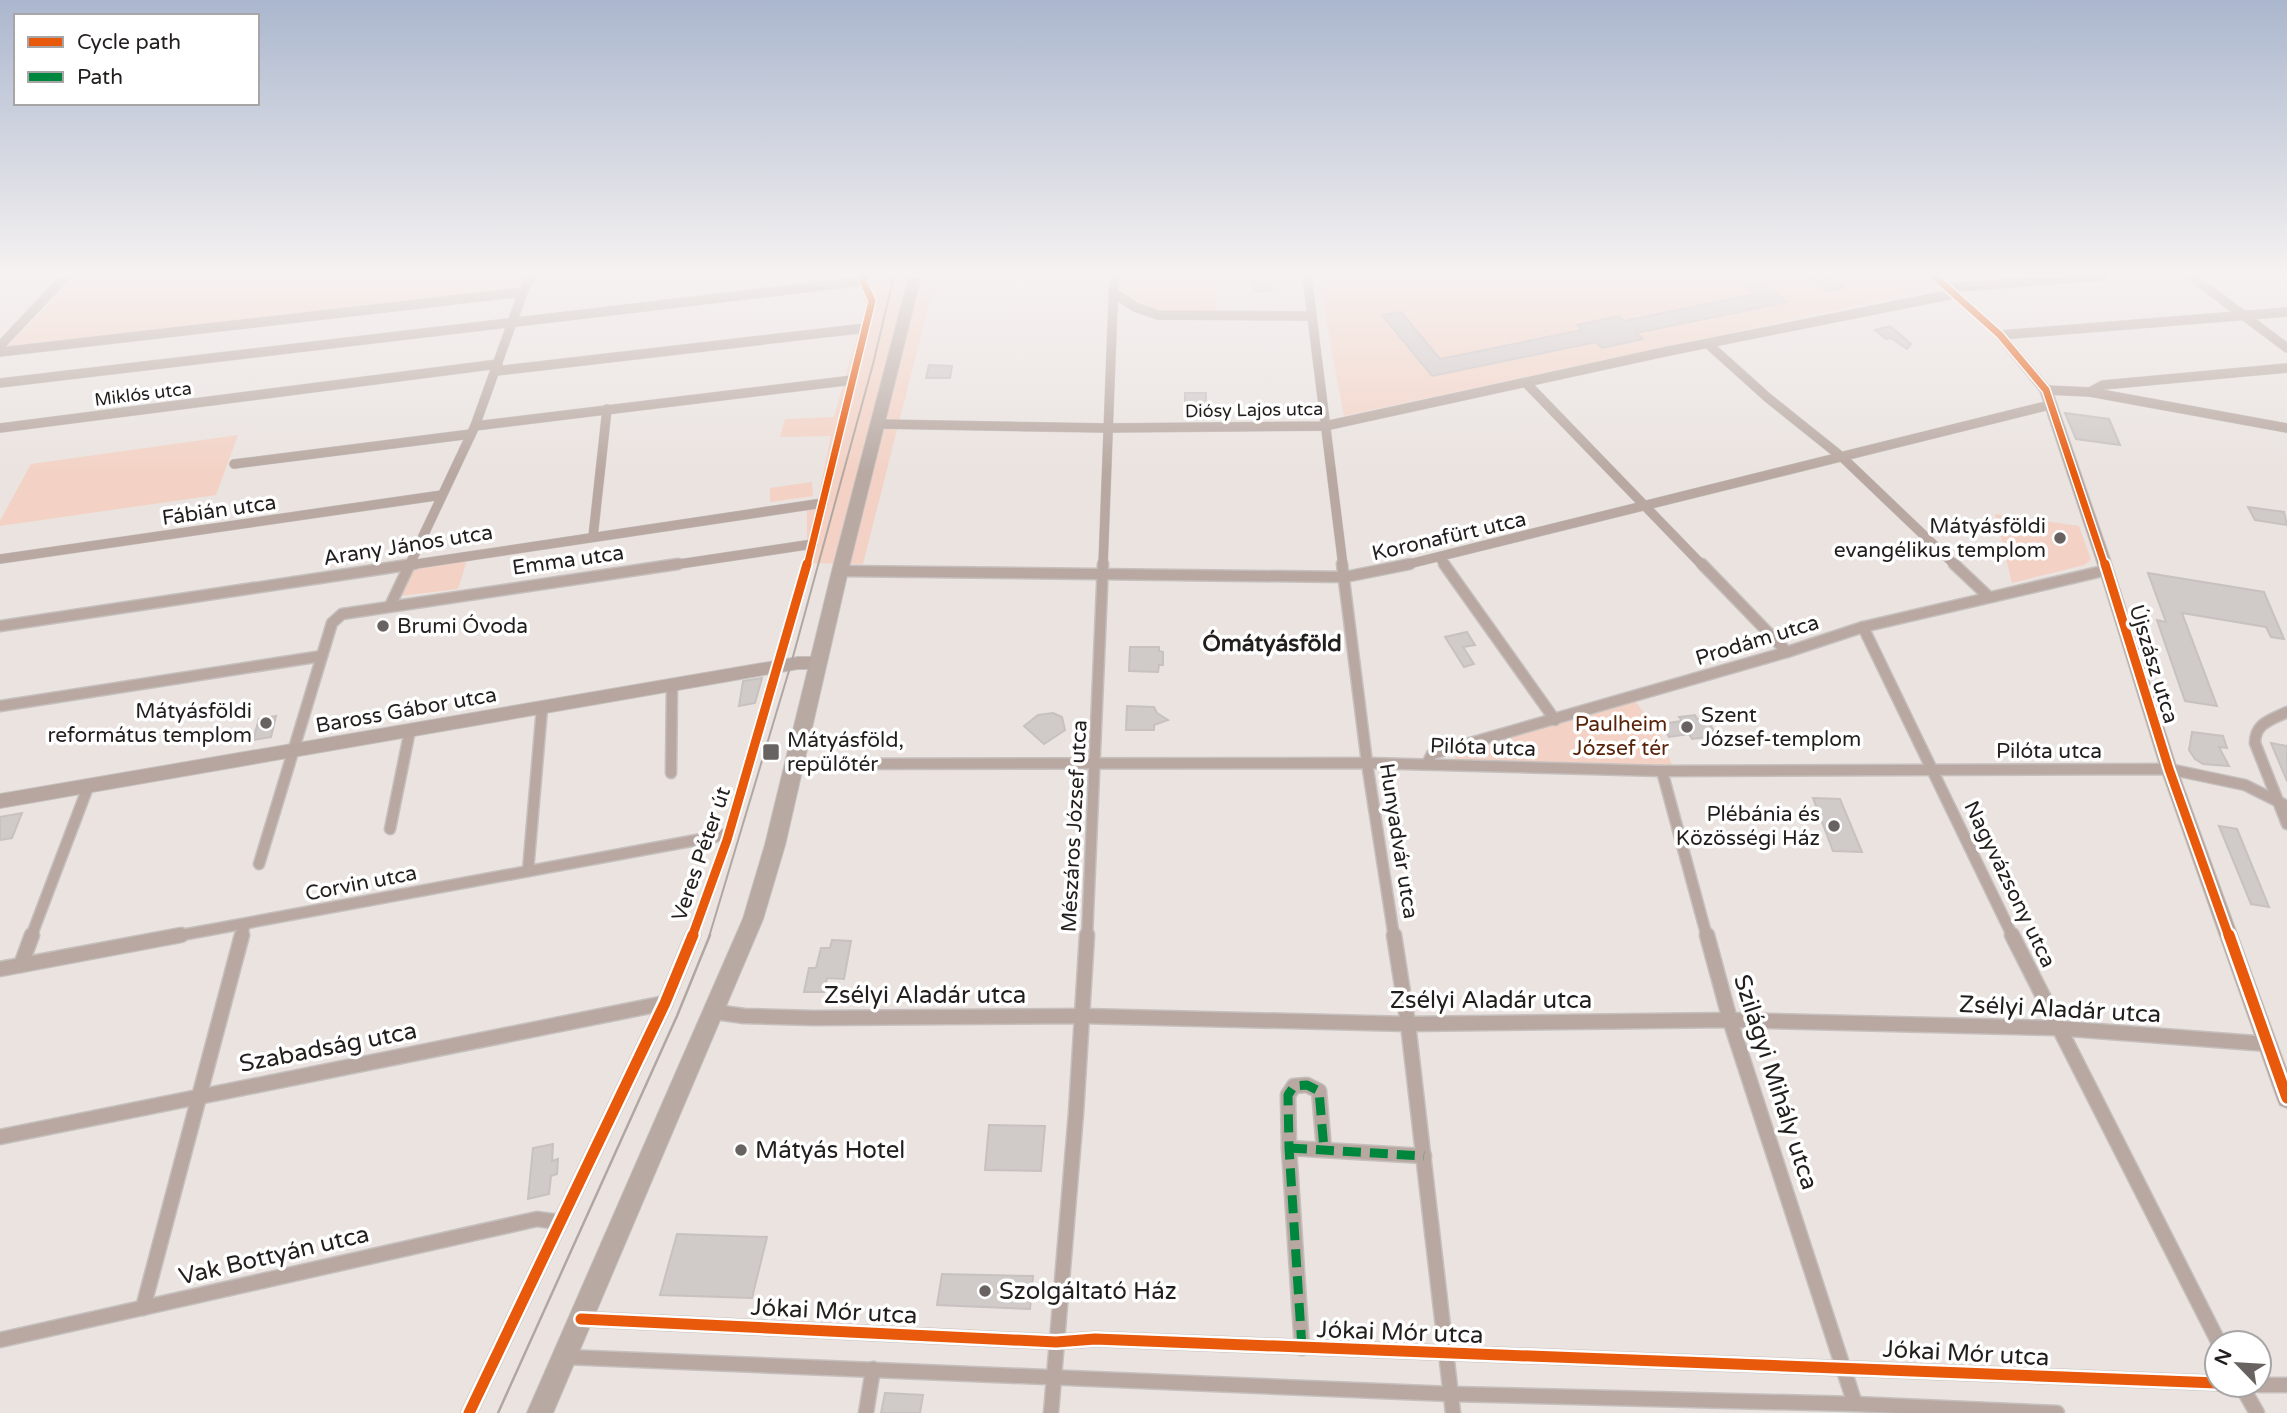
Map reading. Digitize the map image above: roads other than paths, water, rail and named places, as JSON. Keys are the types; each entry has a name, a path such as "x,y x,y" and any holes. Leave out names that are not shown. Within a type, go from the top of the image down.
{"main road":[{"path":"540,1413 715,1012 756,908 795,764 840,571 898,342"}],"street":[{"path":"0,352 88,342"},
{"path":"0,383 340,342"},
{"path":"390,606 473,430 506,342"},
{"name":"Miklós utca","path":"0,428 737,342"},
{"name":"Veres Péter út","path":"469,1413 665,1003 701,915 729,834 779,666 813,544 863,342"},
{"name":"Mészáros József utca","path":"1051,1413 1083,1016 1097,762 1110,342"},
{"name":"Hunyadvár utca","path":"1315,342 1367,763 1408,1024 1453,1413"},
{"name":"Diósy Lajos utca","path":"878,424 1106,428 1325,426 1716,342"},
{"name":"Újszász utca","path":"2006,342 2046,390 2169,769 2287,1098"},
{"path":"1707,344 1768,398 1843,458 1989,597"},
{"path":"2090,393 2103,384 2287,368"},
{"path":"234,464 607,410 853,380"},
{"path":"1526,383 1649,506 1787,652"},
{"path":"2046,390 2090,393 2287,428"},
{"name":"Koronafürt utca","path":"840,571 1345,578 1440,558 2050,405"},
{"path":"593,537 607,410"},
{"name":"Fábián utca","path":"0,559 442,495"},
{"name":"Arany János utca","path":"0,626 823,503"},
{"name":"Emma utca","path":"322,656 332,623 342,614 813,544"},
{"path":"1440,558 1555,720"},
{"name":"Prodám utca","path":"1427,764 1432,754 1863,628 2106,570"},
{"name":"Nagyvázsony utca","path":"1863,628 2057,1028 2212,1329"},
{"path":"0,706 322,656 259,864"},
{"name":"Baross Gábor utca","path":"0,801 779,666 819,663"},
{"path":"671,773 672,685"},
{"path":"528,871 541,708"},
{"path":"2287,712 2262,724 2255,733 2255,743 2282,805 2287,824"},
{"path":"390,829 410,730"},
{"name":"Pilóta utca","path":"795,764 1367,763 1662,771 2169,769"},
{"path":"2169,769 2245,785 2282,805"},
{"name":"Szilágyi Mihály utca","path":"1662,771 1730,1020 1854,1404"},
{"path":"21,965 88,787"},
{"name":"Corvin utca","path":"0,969 729,834"},
{"path":"143,1308 245,924"},
{"name":"Szabadság utca","path":"0,1137 665,1003"},
{"name":"Zsélyi Aladár utca","path":"715,1012 756,1017 1083,1016 1408,1024 1730,1020 2057,1028 2268,1044"},
{"path":"1302,1348 1289,1148 1288,1095 1294,1086 1307,1085 1319,1091 1324,1149"},
{"path":"1289,1148 1423,1156"},
{"name":"Vak Bottyán utca","path":"0,1340 537,1219 559,1222"},
{"name":"Jókai Mór utca","path":"581,1319 1056,1342 1094,1339 2203,1382"},
{"path":"565,1357 1451,1394 1854,1404 2057,1413"},
{"path":"866,1413 873,1369"}],"tram line":[{"path":"709,937 791,664 878,342"},
{"path":"498,1413 677,1016 710,935"}],"place":[{"name":"Mátyásföldi evangélikus templom","path":"2060,538"},
{"name":"Brumi Óvoda","path":"383,626"},
{"name":"Mátyásföldi református templom","path":"266,723"},
{"name":"Szent József-templom","path":"1687,727"},
{"name":"Mátyásföld, repülőtér","path":"771,752"},
{"name":"Plébánia és Közösségi Ház","path":"1834,826"},
{"name":"Mátyás Hotel","path":"741,1150"},
{"name":"Szolgáltató Ház","path":"985,1291"}],"district":[{"name":"Ómátyásföld","path":"1272,643"}],"park label":[{"name":"Paulheim József tér","path":"1621,736"}]}
